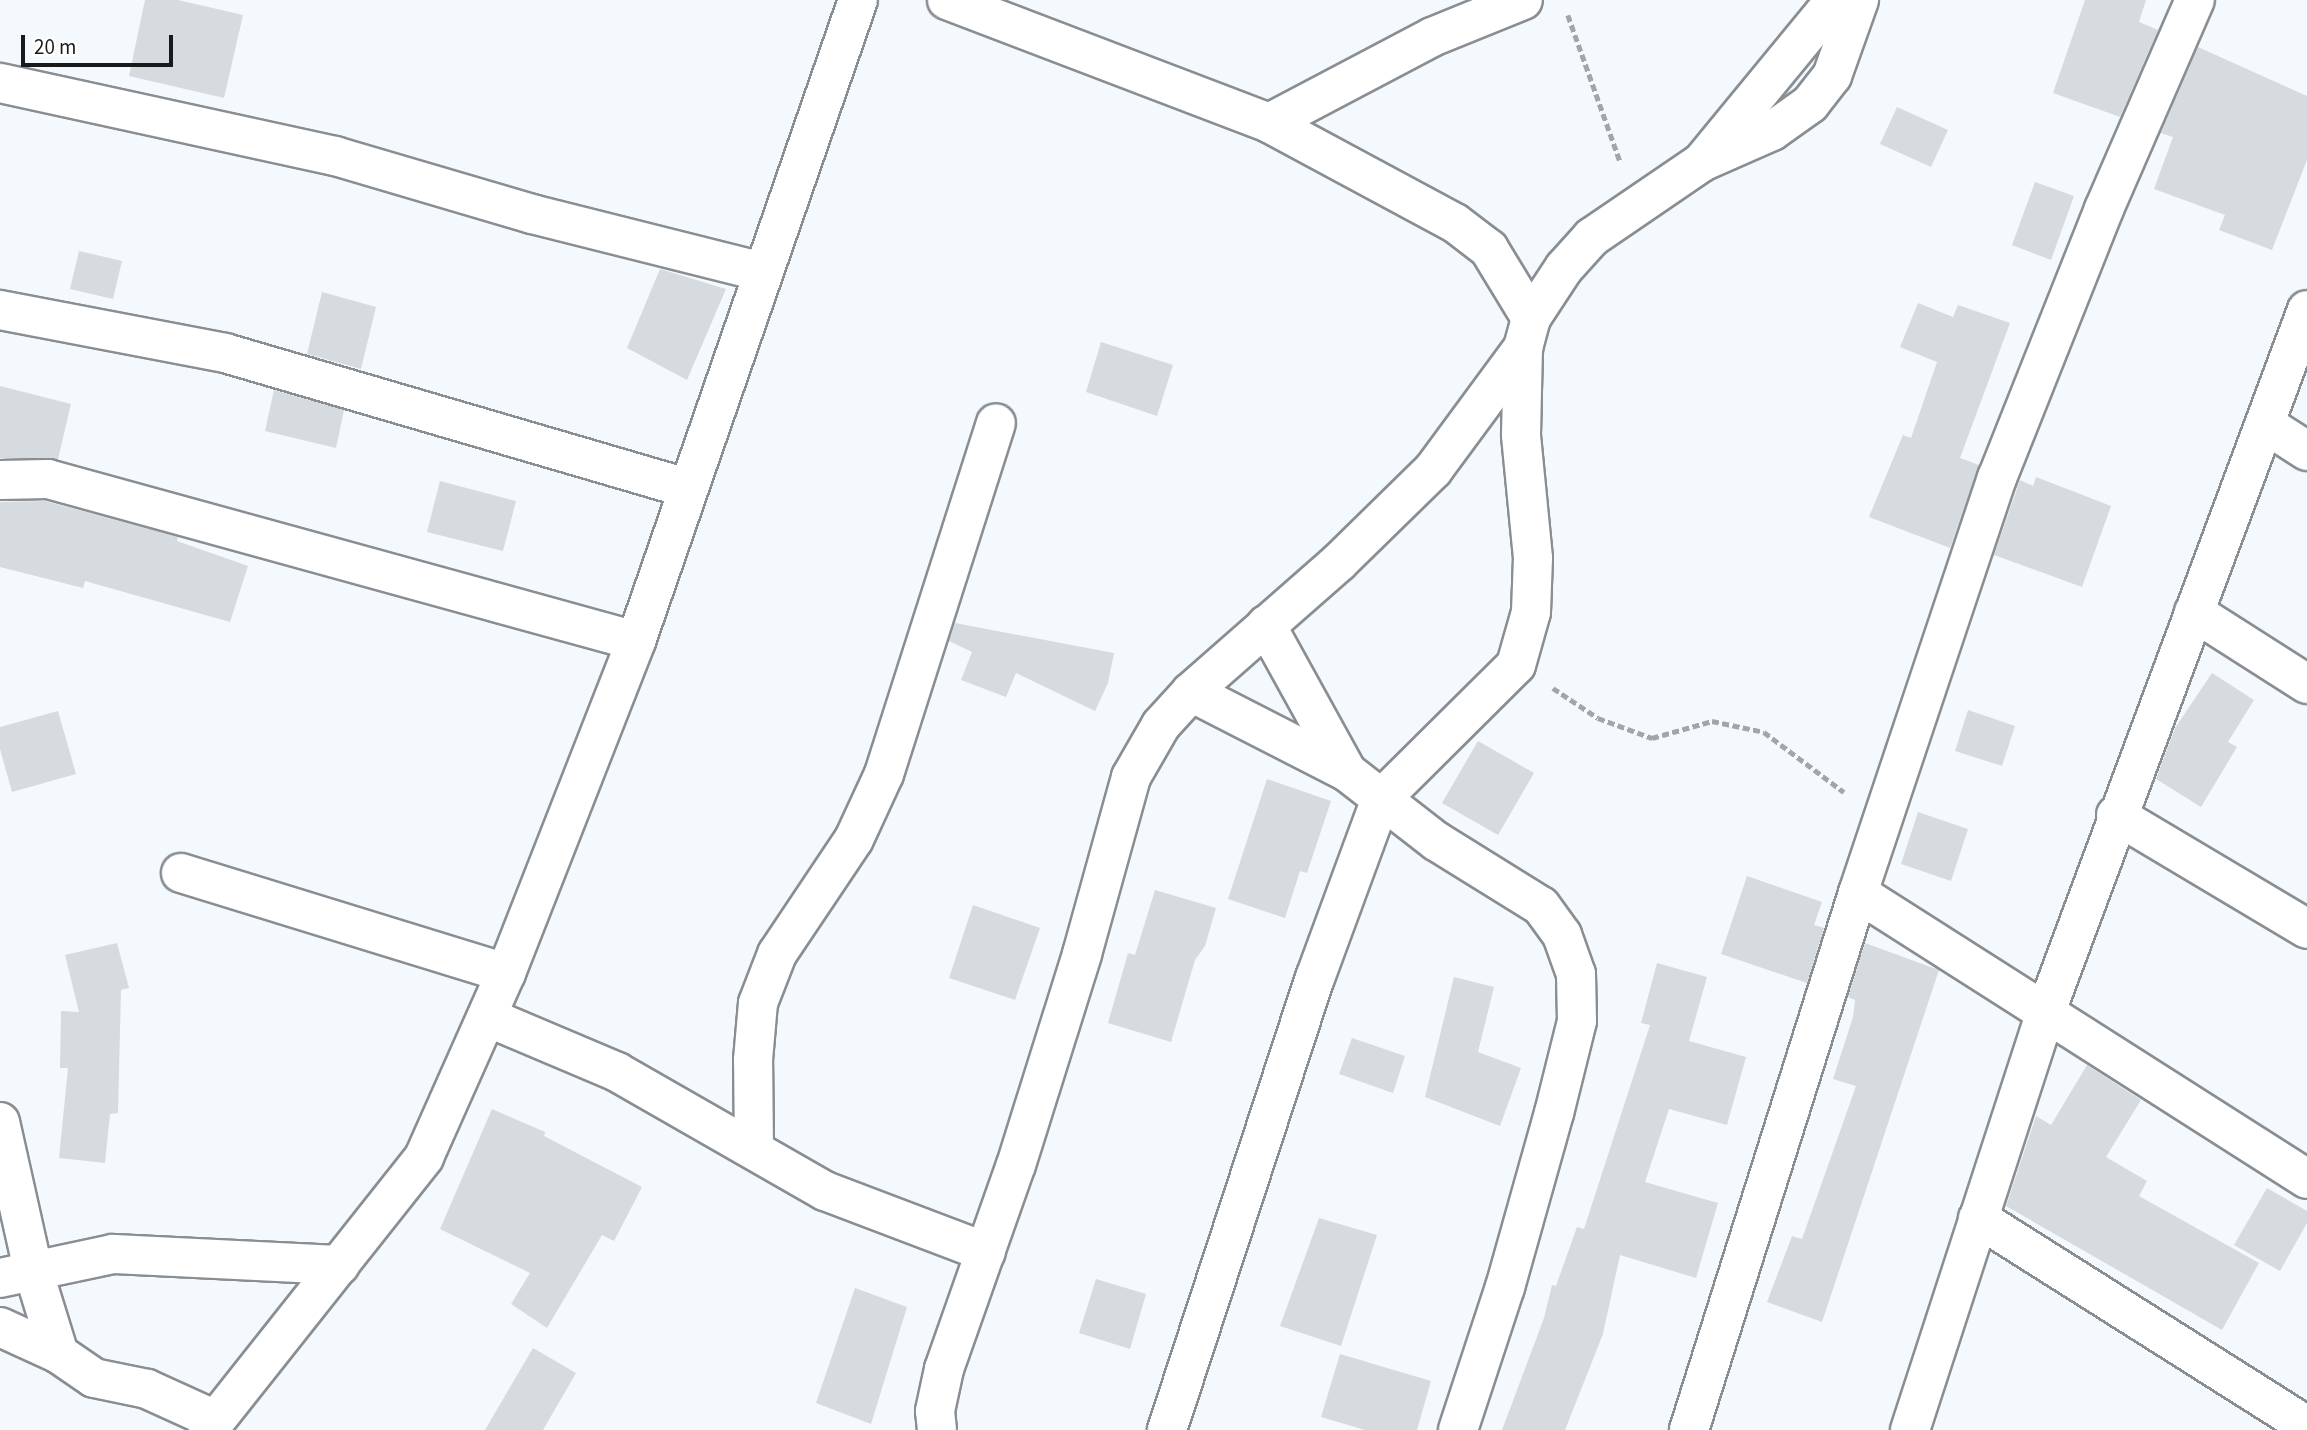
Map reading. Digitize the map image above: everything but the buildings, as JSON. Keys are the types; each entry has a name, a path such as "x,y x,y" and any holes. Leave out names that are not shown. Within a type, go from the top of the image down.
{"street":[{"path":"0,1327 59,1354 94,1378 147,1389 211,1424 424,1157 506,973 636,641 858,0"},
{"path":"947,0 1269,123 1455,223 1489,249 1510,277 1527,333 1521,435 1533,558 1531,612 1516,665 1381,799 1315,978 1167,1430"},
{"path":"1269,123 1432,37 1523,0"},
{"path":"1702,162 1835,0"},
{"path":"937,1430 935,1411 944,1369 986,1252 1082,954 1131,777 1161,725 1191,692 1339,562 1433,470 1527,333 1564,268 1592,237 1702,162 1772,131 1810,104 1832,76 1859,0"},
{"path":"1689,1430 1858,892 1997,478 2104,209 2195,0"},
{"path":"0,83 335,156 532,214 763,272"},
{"path":"0,310 225,352 688,488"},
{"path":"1922,1425 1978,1218 2045,1014 2116,815 2307,310"},
{"path":"754,1149 753,1060 758,1003 777,954 854,839 884,774 996,423"},
{"path":"2265,424 2307,450"},
{"path":"0,480 48,479 636,641"},
{"path":"2194,611 2307,684"},
{"path":"1266,625 1346,772"},
{"path":"1191,692 1346,772 1468,862 1541,906 1562,935 1576,974 1577,1021 1505,1287 1458,1430"},
{"path":"2116,815 2307,929"},
{"path":"181,873 506,973"},
{"path":"1858,892 2307,1179"},
{"path":"486,1017 617,1072 825,1191 986,1252"},
{"path":"0,1122 17,1274 59,1354"},
{"path":"1978,1218 2307,1426"},
{"path":"17,1274 113,1254 340,1265"}],"path":[{"path":"1568,13 1636,205"},
{"path":"1516,665 1598,718 1652,738 1712,721 1764,732 1881,821"}]}
